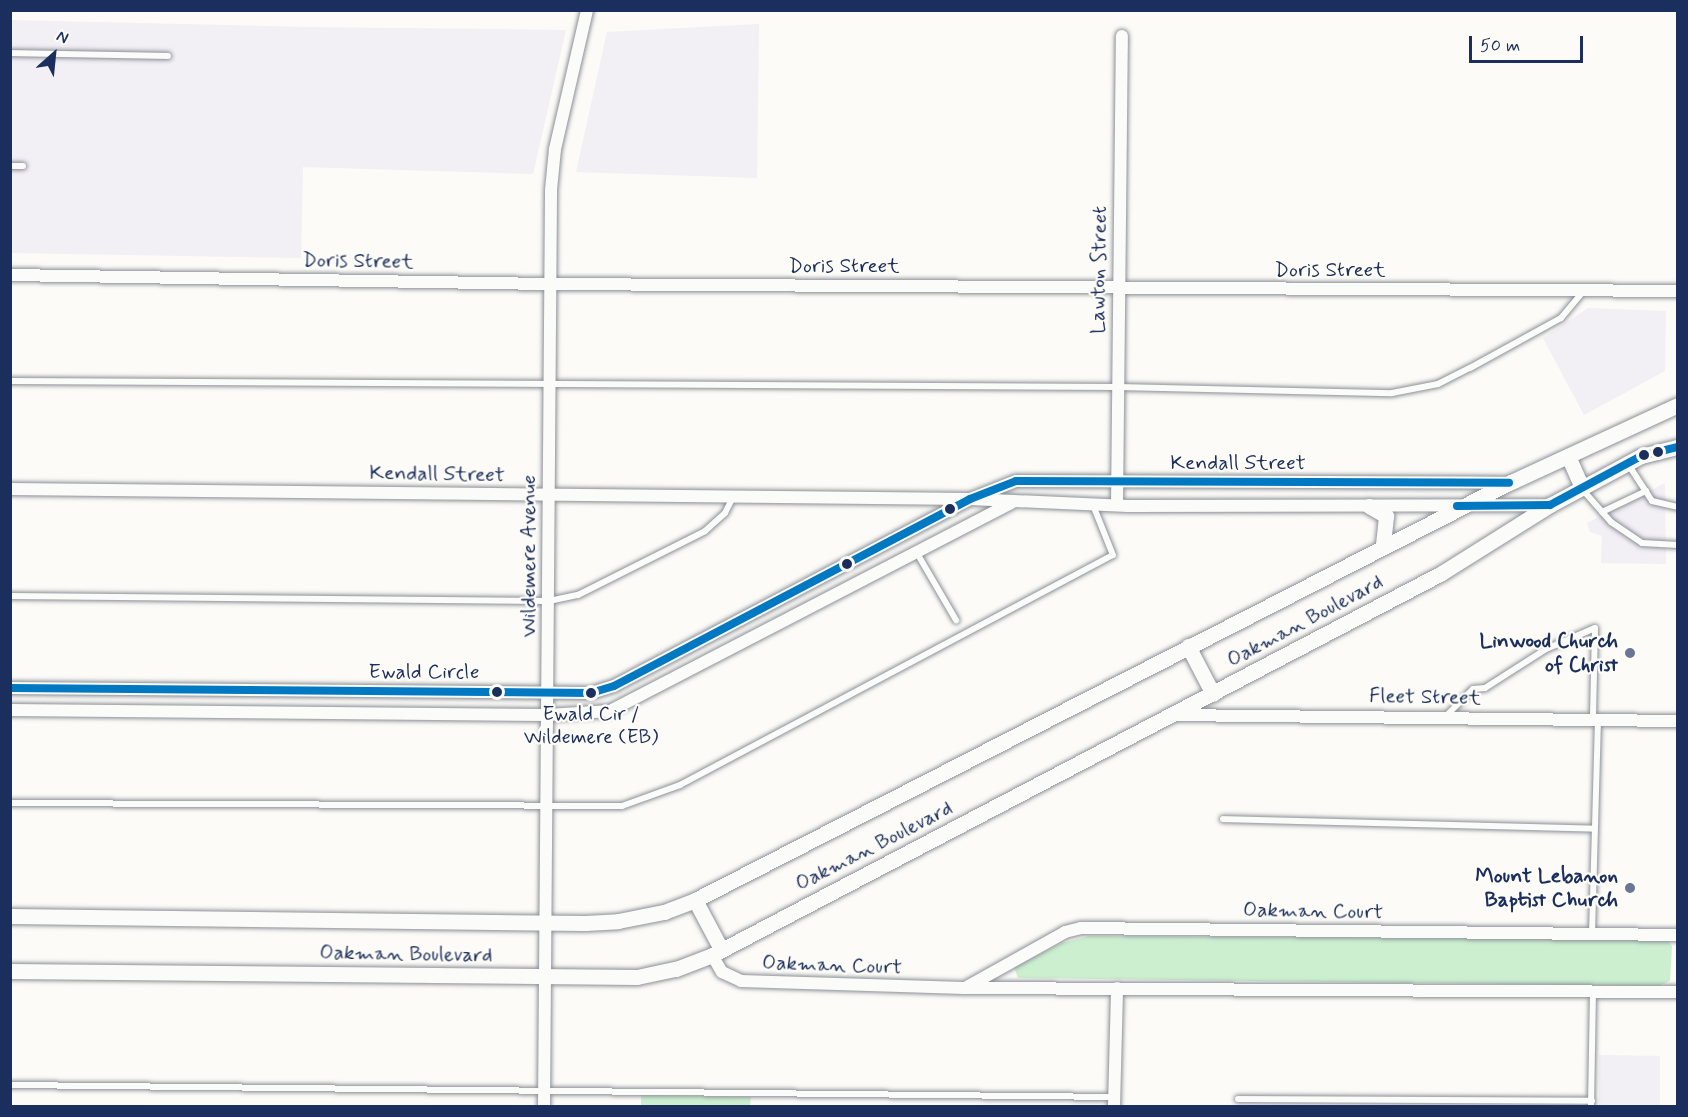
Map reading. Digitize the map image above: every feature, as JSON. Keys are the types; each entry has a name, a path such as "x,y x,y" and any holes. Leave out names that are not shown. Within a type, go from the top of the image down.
{"street":[{"name":"Wildemere Avenue","path":"544,1107 550,494 548,284 552,170 587,10"},
{"name":"Lawton Street","path":"1117,504 1122,36"},
{"name":"Doris Street","path":"10,275 548,284 1677,291"},
{"name":"Oakman Boulevard","path":"10,916 618,921 664,912 695,900 1188,646 1383,547 1470,506 1509,483 1677,405"},
{"name":"Oakman Boulevard","path":"10,971 637,977 676,969 716,952 1440,574 1550,505 1628,463 1661,449 1677,447"},
{"path":"1568,456 1582,488"},
{"name":"Kendall Street","path":"970,499 1016,481 1509,483"},
{"name":"Kendall Street","path":"10,489 970,499 1012,503 1092,504 1550,505"},
{"name":"Ewald Circle","path":"10,688 591,693 614,687 970,499"},
{"name":"Ewald Circle","path":"10,710 599,714 622,707 1012,503"},
{"path":"1370,506 1386,516 1383,547"},
{"path":"1188,646 1213,694"},
{"name":"Fleet Street","path":"1173,715 1446,716 1677,721"},
{"path":"695,900 716,952"},
{"name":"Oakman Court","path":"964,988 1055,937 1081,928 1677,935"},
{"name":"Oakman Court","path":"716,952 722,972 741,981 964,988 1677,992"},
{"path":"1114,1102 1116,988"}],"lane":[{"path":"10,53 168,56"},
{"path":"10,166 23,166"},
{"path":"10,381 1118,387 1392,393 1419,390 1459,374 1561,318 1585,291"},
{"path":"1628,463 1652,501 1677,507"},
{"path":"1582,488 1602,512 1641,543 1677,545"},
{"path":"1602,512 1646,491"},
{"path":"10,596 549,601 578,595 705,531 726,513 734,496"},
{"path":"10,802 622,806 680,784 1113,555 1092,504"},
{"path":"916,553 956,620"},
{"path":"1446,716 1473,690 1485,688 1546,649 1595,628 1595,829 1592,934"},
{"path":"1223,819 1595,829"},
{"path":"1238,1099 1592,1104 1593,992"},
{"path":"10,1085 544,1091 1114,1102"}],"shaded area":[{"path":"11,20 566,30 533,174 303,167 301,258 11,253"},
{"path":"759,24 757,178 576,172 607,32"},
{"path":"1588,308 1666,311 1665,371 1584,415 1543,338"},
{"path":"1665,483 1666,564 1601,563 1602,536 1590,532 1587,523"},
{"path":"1599,1055 1660,1056 1660,1106 1599,1106"}],"green space":[{"path":"1089,936 1656,939 1667,940 1672,946 1670,981 1659,986 1018,978 1014,967 1062,943"},
{"path":"641,1095 751,1097 750,1106 641,1106"}],"transit line":[{"path":"1457,506 1550,505 1641,456 1678,447"},
{"path":"10,688 591,693 614,686 970,499 1016,481 1509,483"}],"place":[{"name":"Linwood Church of Christ","path":"1630,653"},
{"name":"Ewald Cir / Wildemere (EB)","path":"591,693"},
{"name":"Mount Lebanon Baptist Church","path":"1630,888"}]}
